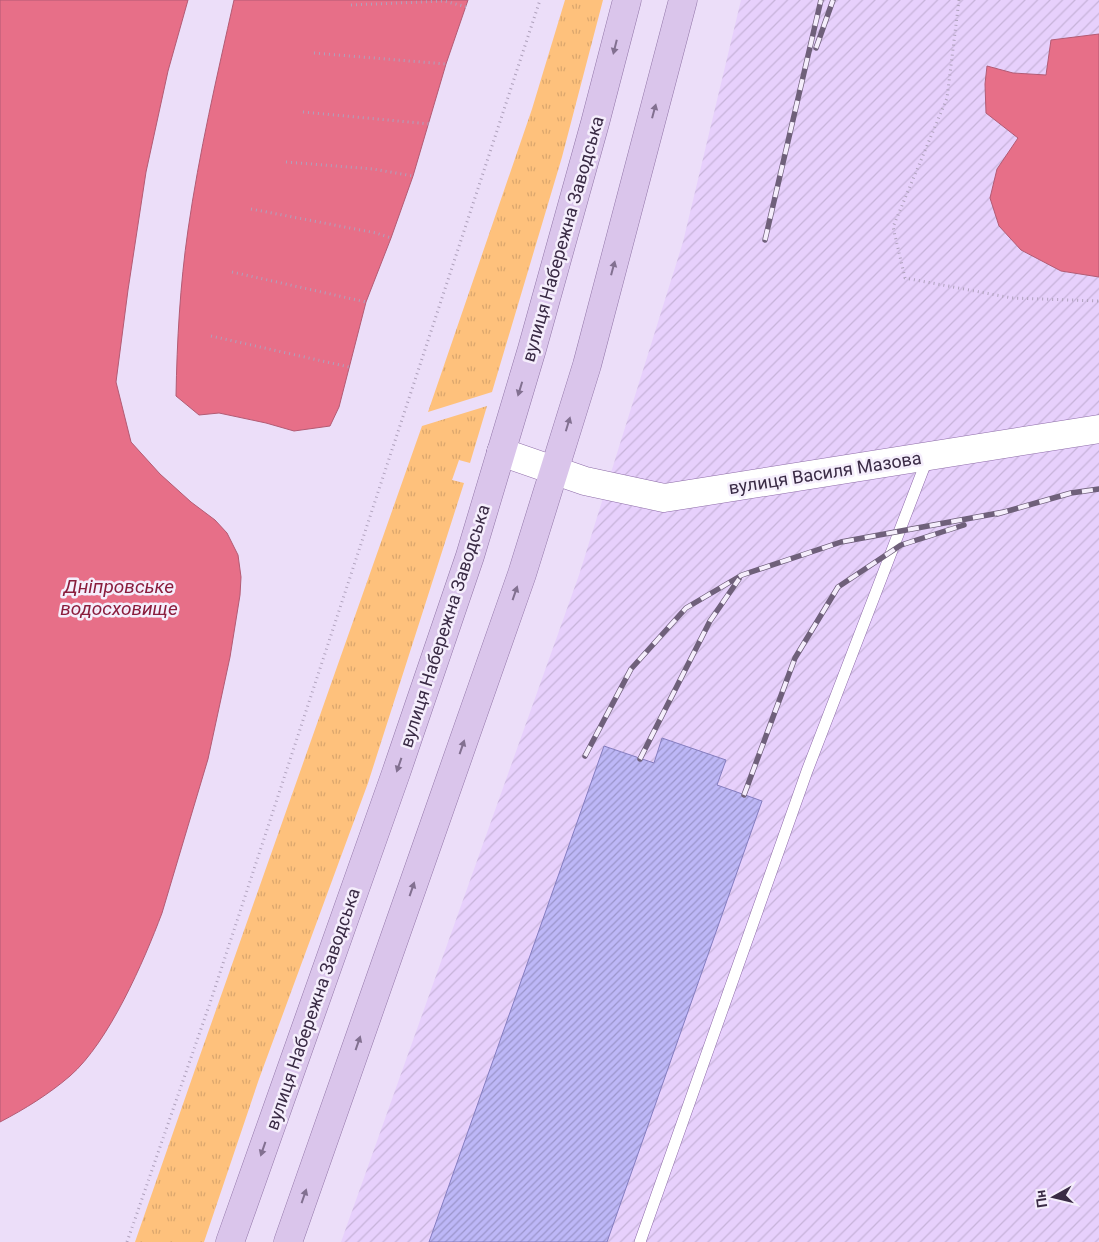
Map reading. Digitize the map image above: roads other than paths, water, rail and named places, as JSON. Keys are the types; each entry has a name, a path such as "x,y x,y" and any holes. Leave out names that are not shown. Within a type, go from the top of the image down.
{"main road":[{"name":"вулиця Набережна Заводська","path":"230,1242 396,773 470,556 532,349 627,0"},
{"path":"288,1242 519,583 589,356 683,0"}],"street":[{"name":"вулиця Василя Мазова","path":"501,452 585,481 664,498 1099,429"}],"lane":[{"path":"640,1242 807,772 928,456"}],"water":[{"name":"Дніпровське водосховище","path":"0,0 188,0 168,71 146,172 116,382 131,442 160,474 191,502 215,520 227,533 238,555 241,577 230,657 208,759 162,913 146,954 112,1022 84,1061 54,1089 0,1122"},
{"path":"234,0 468,0 446,64 413,176 366,302 339,407 330,426 294,431 219,413 199,415 176,396 179,313 192,201"},
{"path":"1099,34 1099,277 1061,271 1021,250 999,226 990,198 997,169 1018,138 986,113 985,84 987,66 1013,73 1046,75 1051,40"}],"railway":[{"path":"765,240 821,0"},
{"path":"816,48 833,0"},
{"path":"997,514 1071,493 1099,489"},
{"path":"585,756 631,669 686,608 742,575 841,542 1004,512"},
{"path":"744,795 795,658 838,587 901,545 964,525"},
{"path":"640,759 710,621 739,579"}]}
